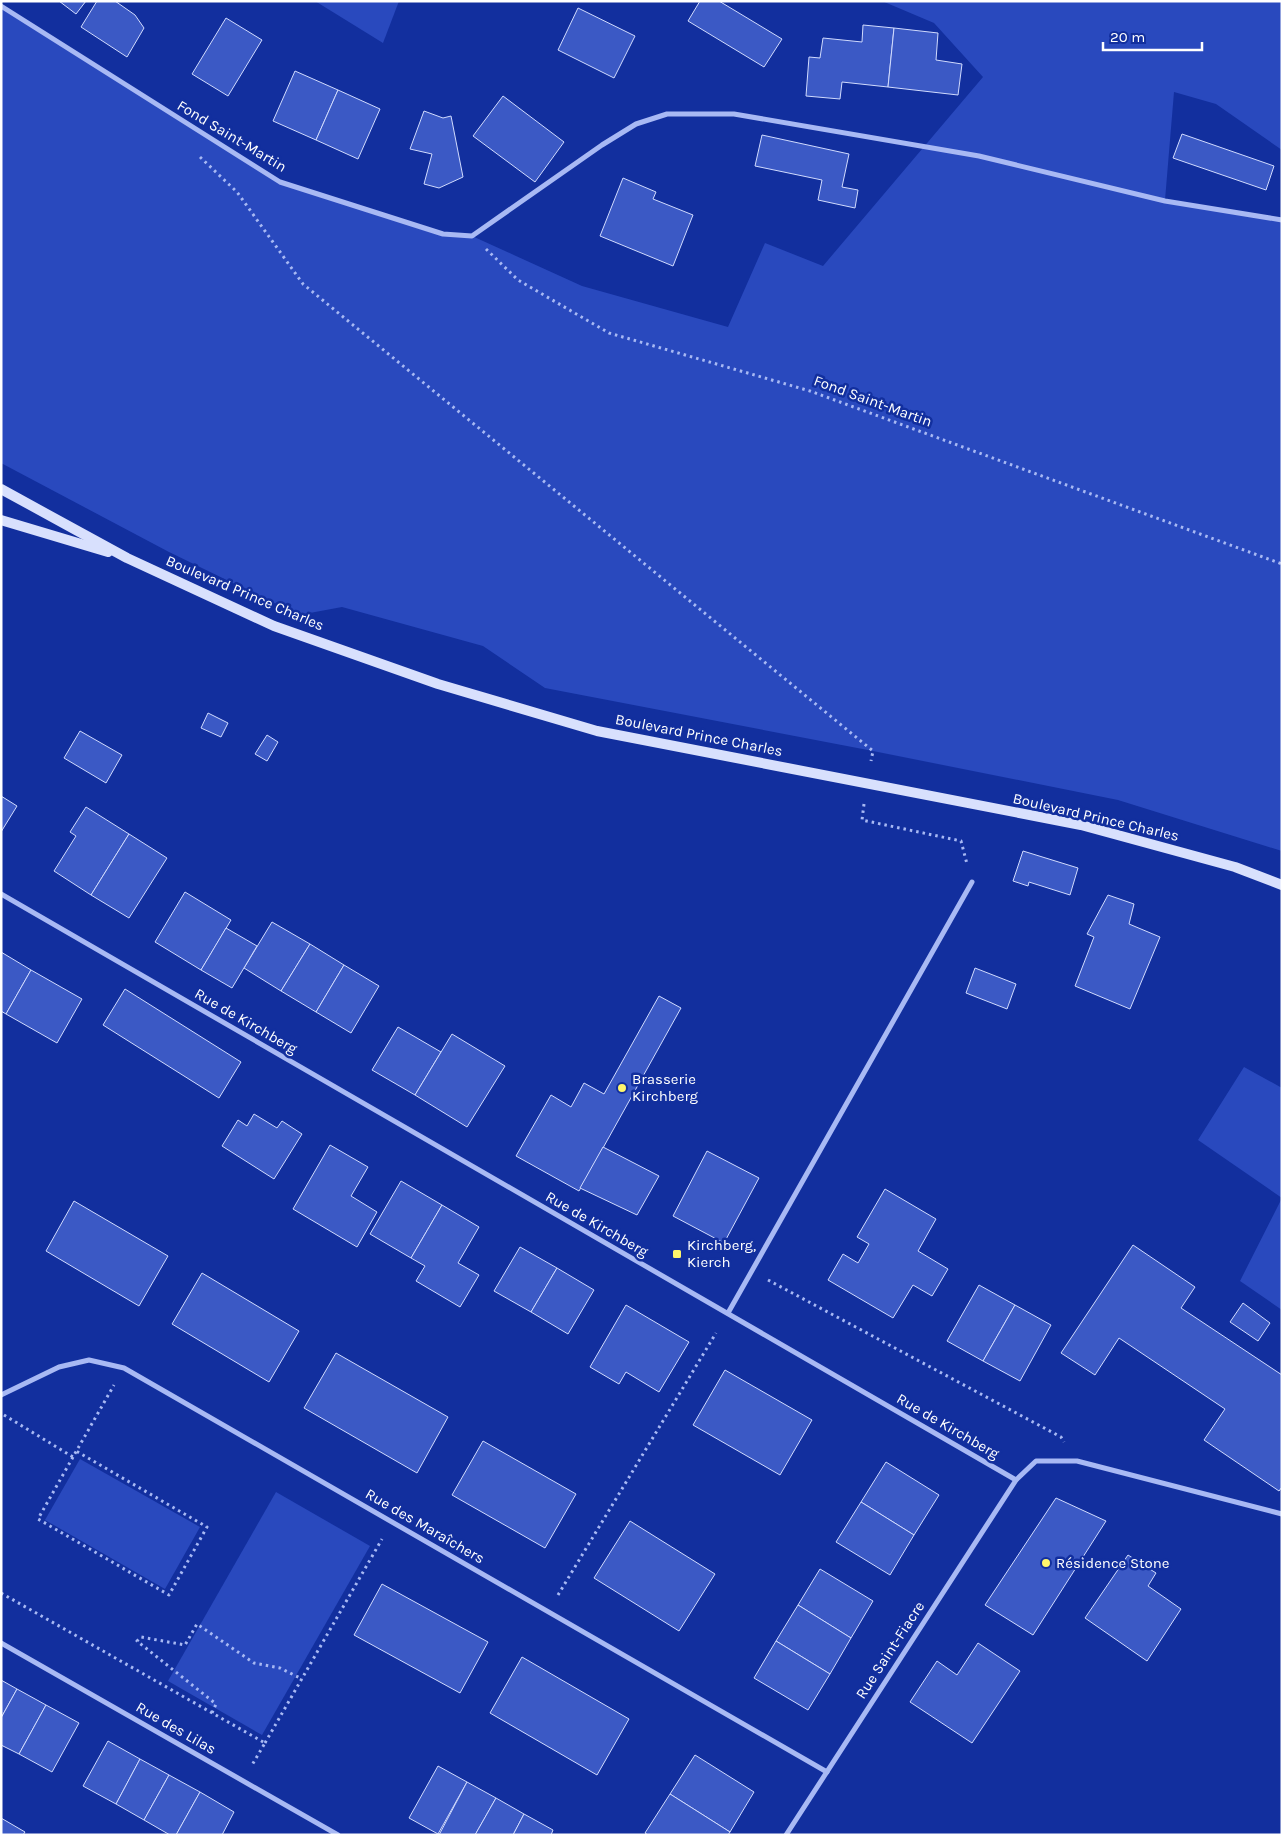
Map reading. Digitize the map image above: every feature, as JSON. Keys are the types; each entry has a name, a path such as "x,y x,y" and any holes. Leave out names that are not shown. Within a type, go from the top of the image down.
{"main road":[{"name":"Boulevard Prince Charles","path":"1,489 128,558 274,626 438,684 597,731 1081,825 1235,867 1282,885"},
{"name":"Boulevard Prince Charles","path":"1,520 128,558"}],"street":[{"name":"Fond Saint-Martin","path":"1,6 280,182 443,234 472,236"},
{"path":"472,236 636,124 667,114 734,114 930,147 978,156 1165,200 1282,220"},
{"path":"728,1313 972,882"},
{"name":"Rue de Kirchberg","path":"1,894 1016,1480"},
{"name":"Rue des Maraîchers","path":"1,1395 59,1367 89,1360 124,1368 827,1772"},
{"path":"1016,1480 1036,1461 1077,1461 1282,1514"},
{"name":"Rue Saint-Fiacre","path":"786,1835 1016,1480"},
{"name":"Rue des Lilas","path":"1,1643 338,1835"}],"path":[{"path":"192,152 237,192 303,284 873,751 862,820 961,841 972,882"},
{"name":"Fond Saint-Martin","path":"472,236 518,280 609,333 810,391 1282,564"},
{"path":"752,1271 1061,1437 1077,1461"},
{"path":"548,1611 716,1333"},
{"path":"76,1451 207,1527 169,1595 38,1519 76,1451 124,1368"},
{"path":"1,1413 73,1457"},
{"path":"243,1781 392,1521"},
{"path":"1,1593 265,1743"},
{"path":"212,1713 216,1704 137,1641 140,1637 184,1645 197,1624 254,1663 280,1668 302,1679"}],"shaded area":[{"path":"315,1 399,1 383,43"},
{"path":"882,1 1282,1 1282,150 1216,104 1174,92 1165,200 1282,220 1282,851 1118,800 545,688 483,646 342,607 299,615 169,552 1,463 1,6 280,182 443,234 472,236 582,286 728,327 765,243 823,266 983,77 934,23"},
{"path":"1244,1067 1282,1088 1282,1198 1198,1140"},
{"path":"1282,1198 1282,1310 1240,1281"},
{"path":"80,1459 200,1527 165,1589 45,1520"},
{"path":"276,1492 370,1546 262,1735 168,1681"}],"building":[{"path":"59,1 86,1 76,14"},
{"path":"97,1 115,1 135,15 144,28 127,57 81,27"},
{"path":"700,1 719,1 782,39 764,67 688,21"},
{"path":"578,8 635,36 614,78 558,50"},
{"path":"226,18 262,40 228,96 192,74"},
{"path":"863,25 894,28 888,87 842,82 840,99 806,96 809,57 820,58 823,38 862,42"},
{"path":"894,28 938,33 936,60 962,64 958,95 888,87"},
{"path":"295,71 338,90 316,140 273,121"},
{"path":"338,90 380,109 358,159 316,140"},
{"path":"503,96 564,142 535,182 473,136"},
{"path":"424,111 443,118 451,116 463,177 439,188 424,184 432,154 410,149"},
{"path":"1182,134 1274,166 1266,190 1173,158"},
{"path":"762,135 849,154 842,187 858,190 855,208 818,200 822,180 755,166"},
{"path":"623,178 656,192 653,199 693,215 673,266 600,236"},
{"path":"208,713 228,723 221,737 201,728"},
{"path":"80,731 122,755 106,783 64,758"},
{"path":"267,735 278,742 267,761 255,754"},
{"path":"1,796 17,806 1,832"},
{"path":"86,807 129,834 91,895 54,871 76,836 70,832"},
{"path":"129,834 167,858 129,918 91,895"},
{"path":"1023,851 1078,868 1070,895 1029,882 1028,886 1013,881"},
{"path":"185,892 231,920 201,970 155,942"},
{"path":"1108,895 1134,904 1129,924 1160,937 1130,1009 1075,986 1094,937 1087,934"},
{"path":"272,922 310,944 281,991 244,968"},
{"path":"226,928 257,946 232,988 201,970"},
{"path":"310,944 344,965 316,1012 281,991"},
{"path":"1,952 31,970 6,1014 1,1011"},
{"path":"344,965 379,986 351,1033 316,1012"},
{"path":"975,968 1016,984 1007,1009 966,993"},
{"path":"31,970 82,999 57,1043 6,1014"},
{"path":"125,989 241,1062 219,1098 103,1025"},
{"name":"Brasserie Kirchberg","path":"659,996 681,1008 579,1191 516,1156 551,1095 571,1107 584,1083 604,1094"},
{"path":"398,1027 441,1052 415,1095 372,1070"},
{"path":"452,1034 505,1066 467,1127 415,1095"},
{"path":"254,1114 277,1128 282,1121 302,1134 274,1179 222,1146 238,1120 247,1126"},
{"path":"330,1145 368,1167 351,1196 377,1212 357,1247 293,1209"},
{"path":"603,1147 659,1176 637,1215 580,1188"},
{"path":"707,1151 759,1178 724,1243 673,1216"},
{"path":"401,1181 442,1205 411,1258 370,1234"},
{"path":"885,1189 936,1219 918,1251 948,1269 932,1296 913,1285 893,1318 828,1280 843,1254 858,1263 869,1244 857,1237"},
{"path":"74,1201 168,1256 139,1306 46,1251"},
{"path":"442,1205 479,1227 458,1263 479,1275 460,1307 416,1281 425,1266 411,1258"},
{"path":"1133,1245 1195,1287 1181,1308 1282,1375 1282,1487 1279,1491 1204,1440 1225,1409 1119,1338 1095,1375 1061,1353"},
{"path":"520,1247 557,1268 531,1312 494,1291"},
{"path":"557,1268 594,1290 568,1334 531,1312"},
{"path":"202,1273 299,1331 269,1382 172,1324"},
{"path":"979,1285 1015,1305 983,1361 947,1341"},
{"path":"1243,1303 1270,1323 1258,1341 1230,1322"},
{"path":"626,1305 689,1342 659,1392 626,1372 619,1384 590,1367"},
{"path":"1015,1305 1051,1325 1020,1381 983,1361"},
{"path":"336,1353 448,1417 417,1473 304,1408"},
{"path":"725,1370 812,1420 780,1475 693,1425"},
{"path":"483,1441 576,1494 545,1548 452,1495"},
{"path":"886,1462 939,1495 914,1535 861,1502"},
{"name":"Résidence Stone","path":"1056,1498 1106,1521 1033,1635 985,1605"},
{"path":"861,1502 914,1535 890,1575 836,1542"},
{"path":"630,1521 715,1574 679,1631 594,1578"},
{"path":"1128,1555 1156,1573 1148,1586 1181,1609 1147,1661 1085,1618"},
{"path":"820,1569 873,1601 851,1638 798,1605"},
{"path":"382,1584 488,1642 460,1693 354,1635"},
{"path":"798,1605 851,1638 830,1674 776,1641"},
{"path":"776,1641 830,1674 808,1710 754,1678"},
{"path":"978,1643 1020,1671 972,1743 910,1702 937,1661 957,1675"},
{"path":"522,1657 629,1719 597,1775 490,1713"},
{"path":"1,1680 17,1689 1,1718"},
{"path":"17,1689 46,1705 19,1754 1,1745 1,1718"},
{"path":"46,1705 79,1723 52,1772 19,1754"},
{"path":"108,1741 140,1759 116,1804 83,1786"},
{"path":"695,1755 754,1792 730,1832 670,1794"},
{"path":"140,1759 169,1775 144,1820 116,1804"},
{"path":"438,1766 467,1782 438,1834 409,1818"},
{"path":"169,1775 200,1792 176,1835 170,1835 144,1820"},
{"path":"467,1782 496,1798 475,1835 439,1835"},
{"path":"200,1792 234,1812 222,1835 176,1835"},
{"path":"670,1794 730,1832 728,1835 648,1835 645,1833"},
{"path":"496,1798 524,1814 513,1835 475,1835"},
{"path":"524,1814 553,1830 551,1835 513,1835"},
{"path":"1,1818 25,1832 23,1835 1,1835"}],"place":[{"name":"Brasserie Kirchberg","path":"622,1088"},
{"name":"Kirchberg, Kierch","path":"677,1254"},
{"name":"Résidence Stone","path":"1046,1563"}]}
